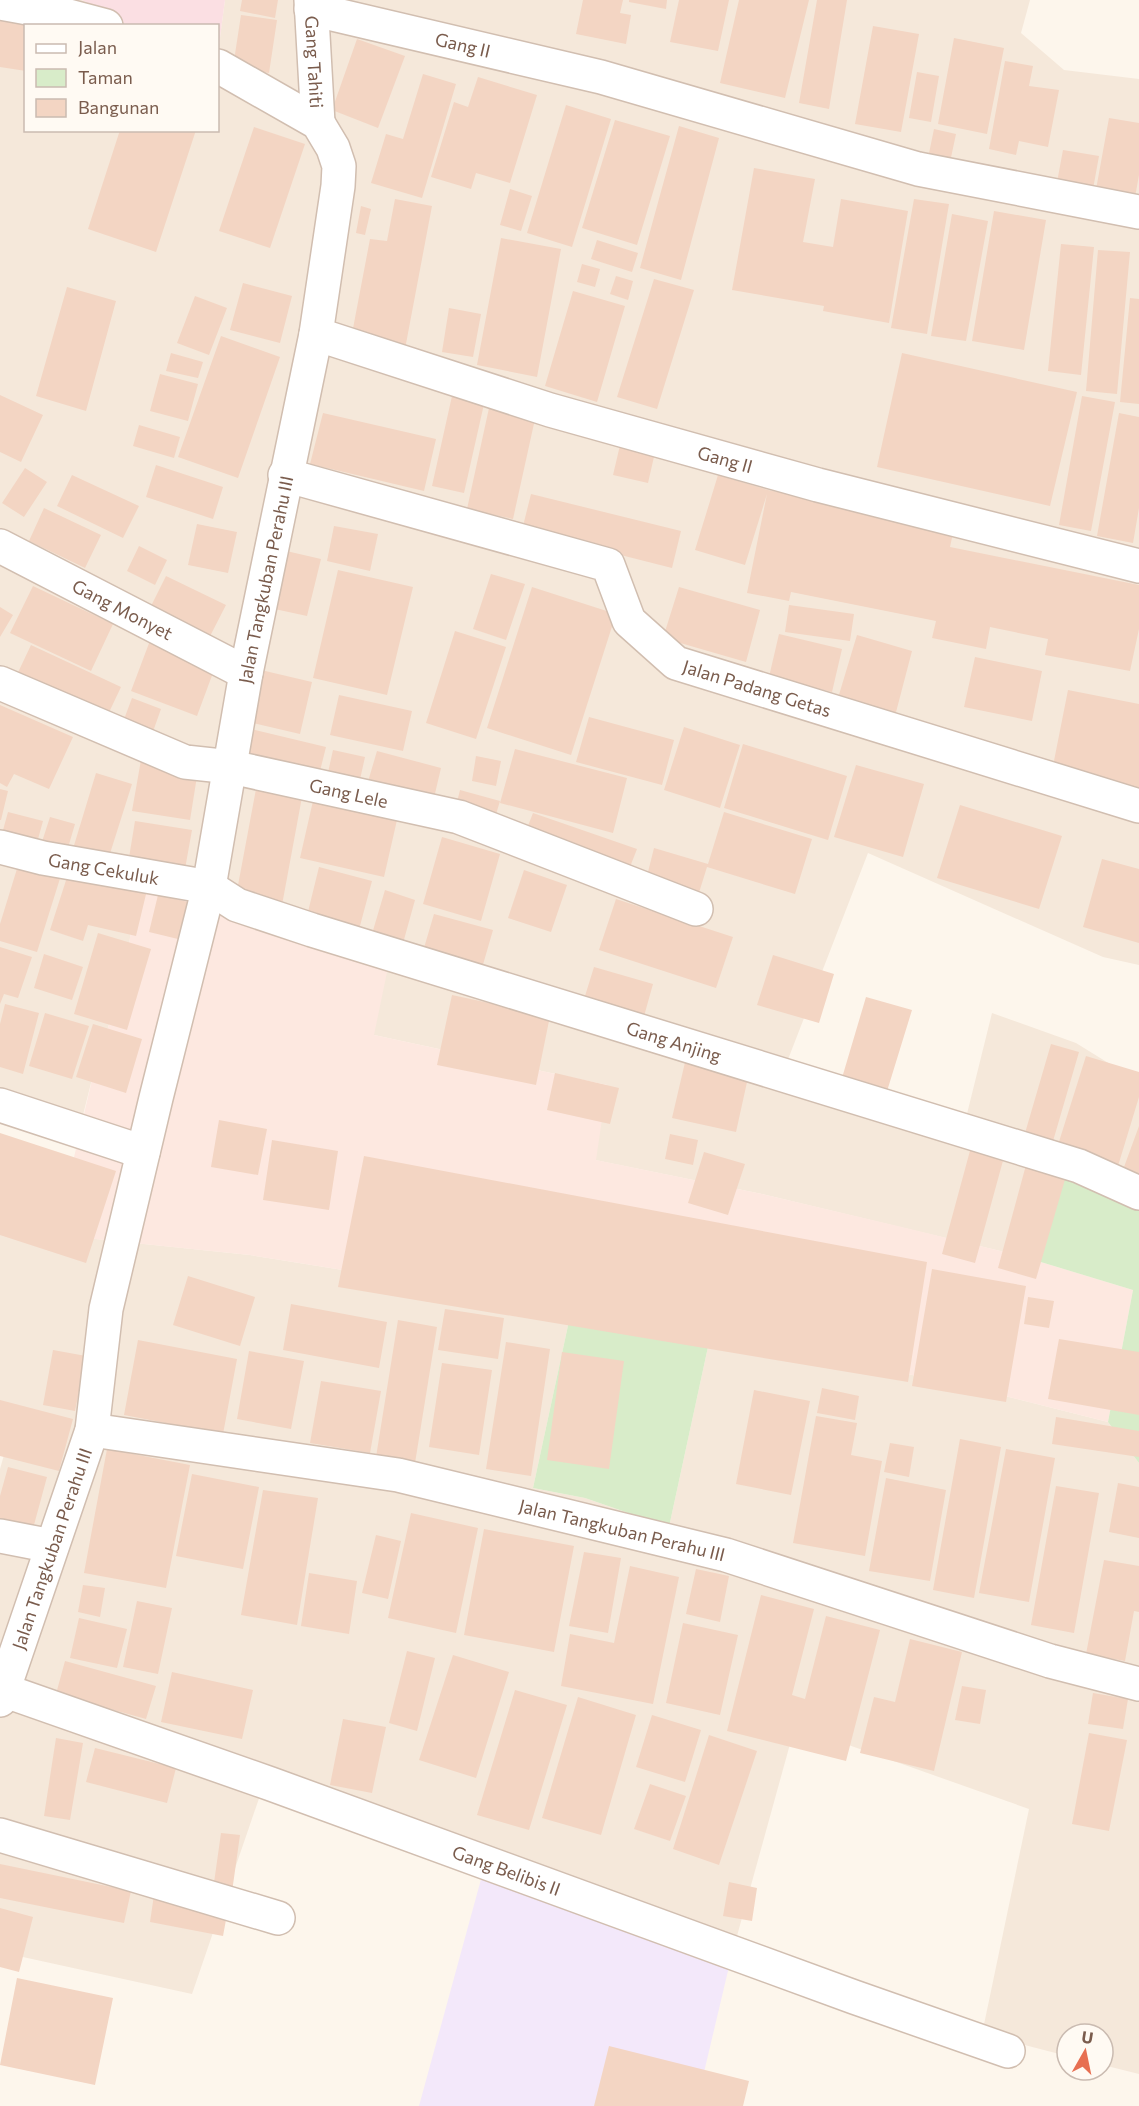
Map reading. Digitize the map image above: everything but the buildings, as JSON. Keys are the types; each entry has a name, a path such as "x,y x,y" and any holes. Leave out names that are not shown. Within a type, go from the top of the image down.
{"street":[{"path":"0,3 61,14 98,24"},
{"name":"Gang Tahiti","path":"311,4 318,123"},
{"name":"Gang II","path":"311,4 601,76 918,169 1139,212"},
{"name":"Jalan Tangkuban Perahu III","path":"2,1693 92,1430 106,1309 209,887 246,673 285,475 316,334 338,186 339,166 333,148 318,123 219,67"},
{"name":"Gang II","path":"316,334 583,420 818,485 1139,566"},
{"name":"Jalan Padang Getas","path":"285,475 608,565 629,621 676,663 1139,806"},
{"name":"Gang Monyet","path":"0,546 246,673"},
{"name":"Gang Lele","path":"0,683 185,762 231,767 459,817 696,909"},
{"name":"Gang Cekuluk","path":"0,847 43,858 209,887"},
{"name":"Gang Anjing","path":"209,887 237,905 312,930 1079,1166 1139,1193"},
{"path":"0,1105 143,1152"},
{"name":"Jalan Tangkuban Perahu III","path":"92,1430 398,1475 523,1505 726,1555 1050,1661 1139,1684"},
{"path":"0,1536 52,1546"},
{"name":"Gang Belibis II","path":"2,1693 272,1784 1008,2051"},
{"path":"0,1835 278,1918"}],"shaded area":[{"path":"0,0 82,0 126,24 24,24 24,132 219,132 219,45 225,0 1030,0 1021,33 1064,70 1139,79 1139,965 1103,957 868,853 787,1062 963,1130 992,1013 1076,1043 1139,1082 1139,1205 1021,1256 762,1194 595,1160 607,1085 374,1035 138,878 125,975 94,1071 77,1139 0,1112"},
{"path":"82,0 225,0 219,45 219,24 126,24"},
{"path":"138,877 392,948 374,1035 607,1085 596,1160 762,1194 906,1228 1021,1256 1133,1290 1108,1422 965,1386 711,1333 572,1307 250,1255 56,1235 94,1071 125,975"},
{"path":"0,1229 250,1255 572,1307 533,1488 585,1498 669,1527 711,1333 965,1386 1108,1422 1139,1463 1139,2074 1115,2068 1115,2022 1055,2022 1055,2053 982,2034 1029,1809 795,1726 732,1954 267,1775 192,1994 0,1952 0,1469 4,1455 0,1454"},
{"path":"489,1850 732,1954 696,2106 419,2106"}],"green space":[{"path":"1049,1161 1139,1205 1139,1463 1108,1422 1133,1290 1021,1256"},
{"path":"572,1307 711,1333 669,1527 585,1498 533,1488"}]}
